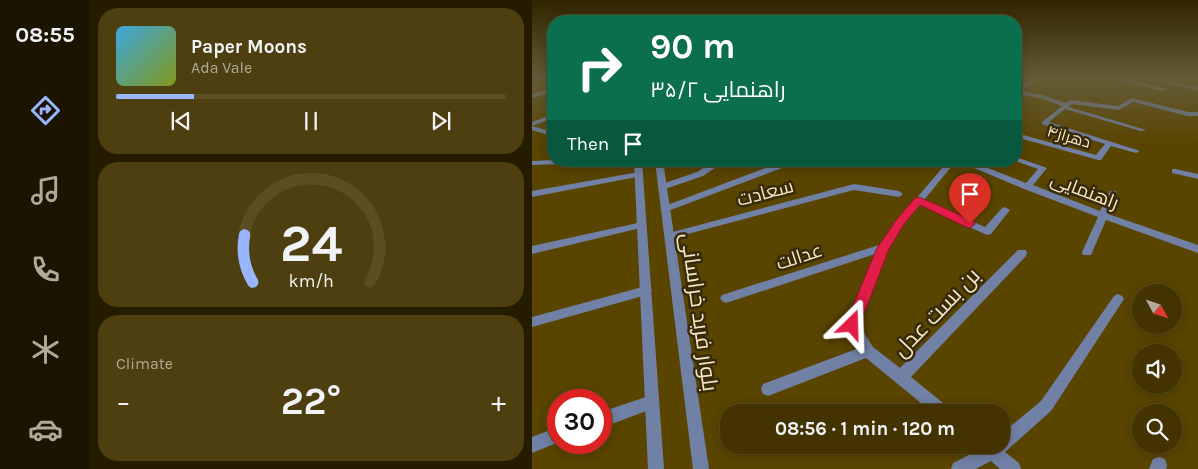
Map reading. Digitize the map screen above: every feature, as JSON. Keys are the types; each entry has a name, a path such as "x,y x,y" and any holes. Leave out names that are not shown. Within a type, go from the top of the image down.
{"street":[{"path":"1053,101 1143,130"},
{"path":"1128,101 1119,108 1071,102 1044,123 1136,151"},
{"path":"1137,101 1188,114 1198,114"},
{"path":"532,124 547,118"},
{"path":"532,128 547,132"},
{"name":"دهراز۴","path":"1022,137 1098,158 1109,143"},
{"path":"1022,161 1043,168 1027,187"},
{"path":"532,163 547,163"},
{"path":"638,167 656,469"},
{"name":"بلوار فرید خراسانی","path":"659,167 701,469"},
{"path":"662,187 700,174 711,167"},
{"path":"666,209 776,167"},
{"path":"933,404 868,351 852,325 883,248 901,222 947,167"},
{"name":"راهنمایی","path":"977,167 1102,216 1198,249"},
{"path":"1175,171 1198,177"},
{"path":"532,194 639,174"},
{"name":"سعادت","path":"669,236 854,187 899,194"},
{"path":"1087,252 1113,193"},
{"path":"919,200 987,232 1005,210"},
{"path":"532,250 642,225"},
{"name":"عدالت","path":"726,298 883,248"},
{"name":"بن بست عدل","path":"900,378 1022,253"},
{"path":"532,322 646,291"},
{"path":"1010,433 1046,406 1118,299"},
{"path":"768,389 868,351"},
{"path":"612,416 652,402"},
{"path":"532,445 547,439"},
{"path":"959,469 981,454"},
{"path":"994,454 1013,469"}],"route":[{"path":"852,325 883,248 919,200 970,224"}]}
